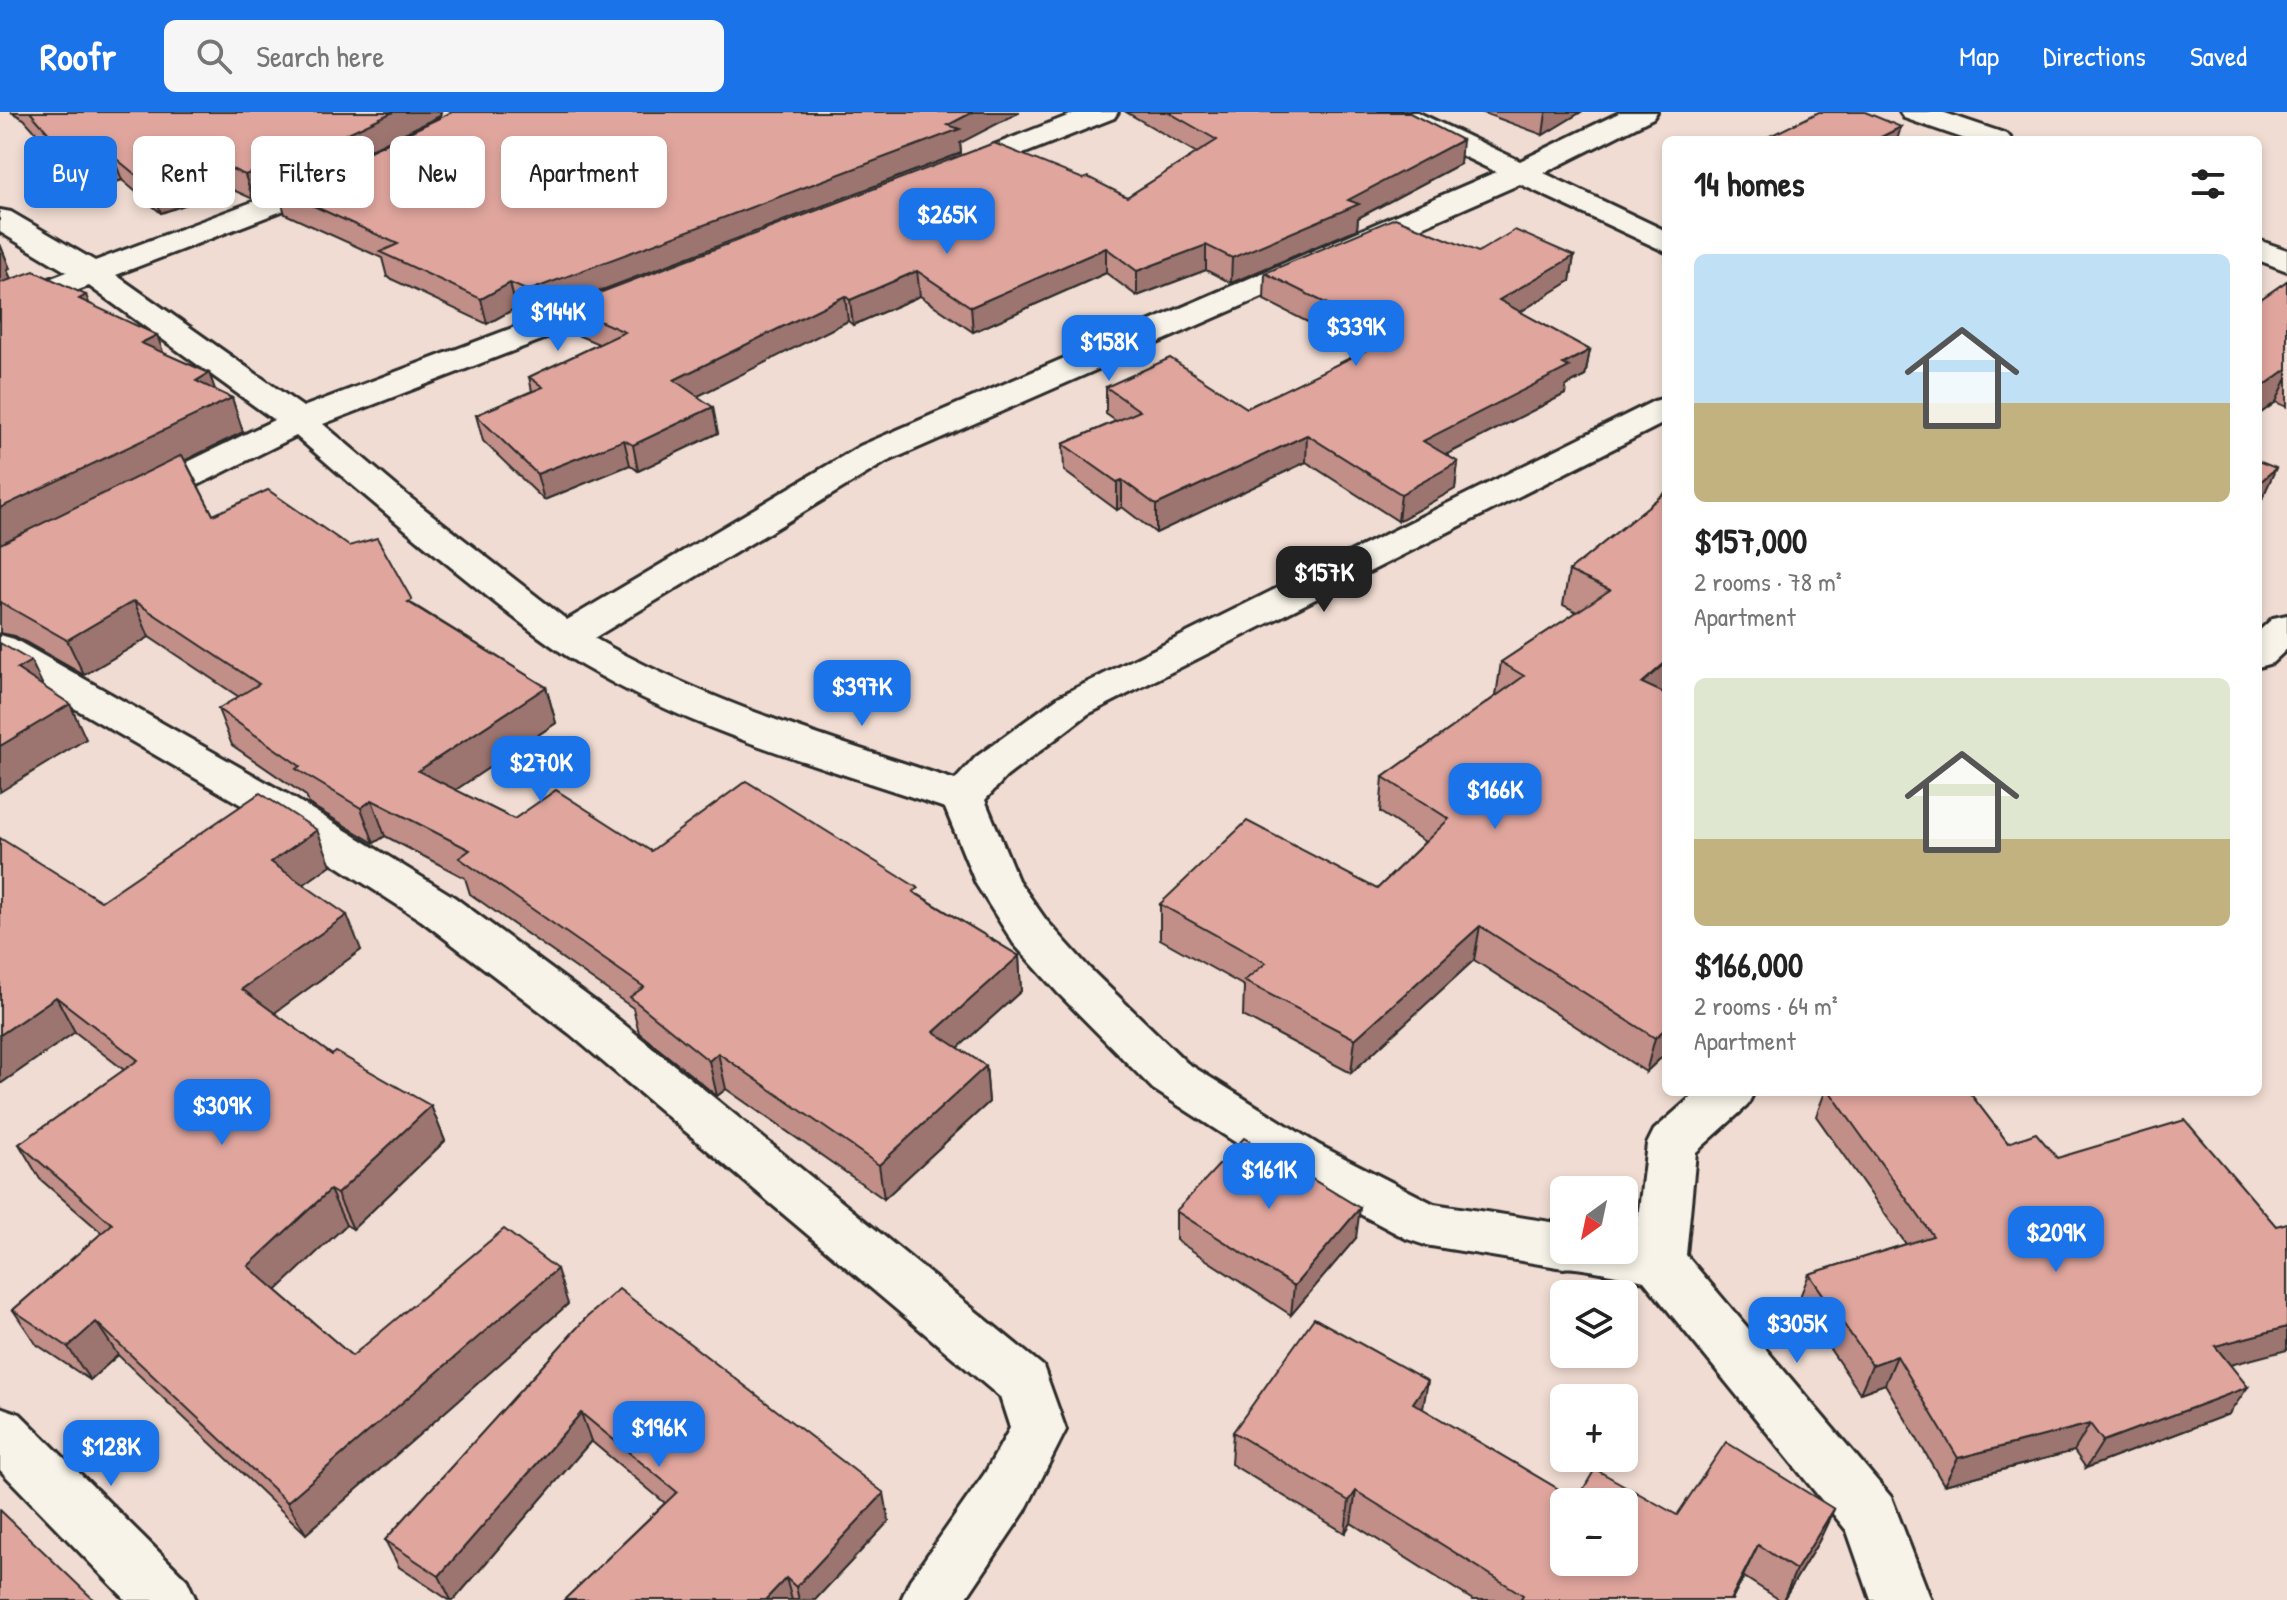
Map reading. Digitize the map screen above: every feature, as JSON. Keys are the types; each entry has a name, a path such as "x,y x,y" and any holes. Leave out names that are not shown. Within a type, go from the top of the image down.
{"street":[{"path":"930,181 1104,112"},
{"path":"1394,112 1662,241"},
{"path":"565,638 873,454 1520,173 1643,112"},
{"path":"1914,112 1985,136"},
{"path":"0,309 259,208"},
{"path":"0,219 92,273 299,421 395,504 565,638 593,656 704,708 963,798 998,884 1030,932 1074,981 1170,1076 1301,1159 1425,1224 1550,1244"},
{"path":"2262,251 2287,261"},
{"path":"106,517 299,421 651,287"},
{"path":"963,798 991,767 1074,705 1662,410"},
{"path":"2262,650 2287,627"},
{"path":"0,648 272,804 438,909 587,1021 1024,1383 1038,1430 1005,1492 931,1600"},
{"path":"1659,1261 1672,1144 1726,1096"},
{"path":"1638,1258 1659,1261 1871,1516 1901,1600"},
{"path":"0,1432 166,1600"}],"building":[{"path":"30,112 393,112 342,136 251,136 251,173 245,175 235,170 235,136 133,136 133,172 117,159 117,136 51,136"},
{"path":"452,112 973,112 948,125 960,129 528,291 510,283 481,299 380,252 398,244 318,208 374,208 374,149 390,141 390,208 485,208 485,136 401,136"},
{"path":"1168,112 1408,112 1462,140 1348,200 1359,204 1232,258 1206,245 1137,271 1106,248 971,307 917,271 850,300 845,296 674,380 713,407 633,445 624,440 537,474 476,415 543,387 529,377 625,332 565,306 994,143 1083,179 1088,177 1127,197 1217,140"},
{"path":"1819,112 1865,112 1901,127 1883,136 1770,136"},
{"path":"1395,218 1478,252 1515,230 1574,256 1499,300 1590,350 1563,364 1569,367 1423,441 1458,462 1401,494 1307,435 1156,505 1063,444 1140,411 1106,387 1170,358 1247,408 1394,337 1265,273"},
{"path":"34,271 86,295 79,299 157,335 141,343 209,373 196,381 232,398 0,508 0,283"},
{"path":"2287,281 2287,369 2262,387 2262,298"},
{"path":"182,455 213,515 268,490 349,546 377,538 412,600 408,602 546,687 418,771 514,819 556,790 651,851 746,781 918,888 913,892 1019,956 934,1032 986,1066 879,1165 718,1053 709,1061 630,997 644,987 459,858 470,850 372,800 361,808 296,769 300,766 218,709 259,684 134,601 67,640 0,602 0,544"},
{"path":"2262,463 2276,468 2262,480"},
{"path":"1662,495 1662,666 1642,683 1662,692 1662,1032 1655,1038 1480,926 1355,1039 1244,981 1266,963 1160,904 1247,821 1377,889 1449,819 1383,777 1524,676 1501,662 1610,590 1569,571"},
{"path":"0,643 31,661 17,669 70,704 0,746"},
{"path":"260,793 317,830 271,862 347,915 242,989 332,1055 336,1052 431,1106 337,1194 330,1190 248,1266 352,1356 504,1229 557,1269 287,1502 96,1322 68,1347 13,1310 112,1224 19,1144 138,1060 56,997 0,1035 0,838 101,901"},
{"path":"1833,1096 1972,1096 2008,1143 2036,1133 2057,1158 2185,1120 2276,1226 2287,1223 2287,1327 2215,1346 2248,1387 2103,1441 2090,1424 1958,1458 1897,1356 1872,1365 1809,1274 1933,1236"},
{"path":"1244,1138 1360,1208 1294,1286 1176,1211"},
{"path":"619,1289 884,1493 796,1587 786,1578 765,1600 564,1600 677,1492 581,1413 439,1576 385,1540 586,1318"},
{"path":"1314,1318 1428,1381 1413,1403 1557,1488 1550,1488 1550,1576 1638,1576 1638,1493 1677,1515 1726,1442 1834,1509 1796,1570 1758,1545 1730,1600 1520,1600 1523,1595 1356,1491 1349,1501 1233,1432"},
{"path":"1593,1472 1600,1472 1629,1488 1584,1488"},
{"path":"0,1510 94,1600 0,1600"}]}
